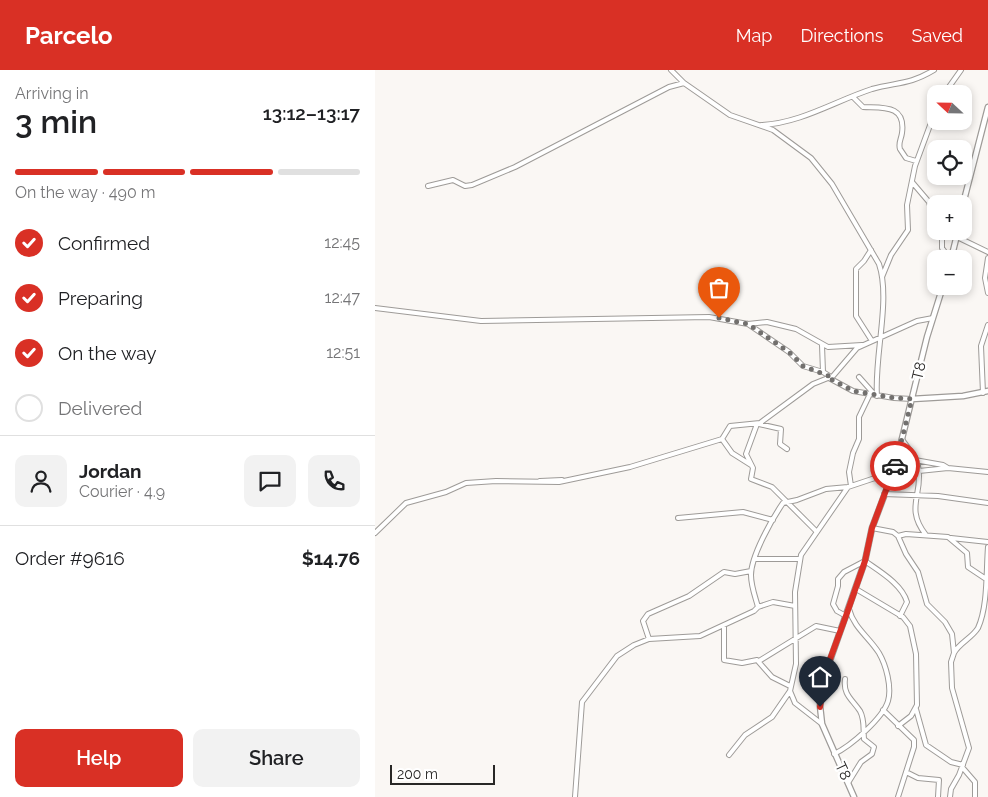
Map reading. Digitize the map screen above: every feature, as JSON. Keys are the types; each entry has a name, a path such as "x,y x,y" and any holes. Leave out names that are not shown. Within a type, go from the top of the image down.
{"street":[{"path":"671,70 685,83 730,115 775,132 814,161 832,184 879,264 882,277 874,395 859,417 859,439 852,457 849,487 805,547 800,559 795,586 796,669 790,691 795,703 822,724"},
{"path":"758,125 791,120 875,89 909,83 934,70"},
{"path":"950,85 961,70"},
{"path":"428,186 453,180 465,186 472,185 515,167 669,87 685,83"},
{"path":"853,97 863,107 884,106 898,115 902,124 900,150 906,158 916,161"},
{"path":"965,195 988,107"},
{"path":"882,277 891,255 908,230 907,211 911,182 916,161 928,130"},
{"path":"911,182 927,200"},
{"path":"967,240 988,252"},
{"path":"871,250 864,262 856,269 854,298 856,319 872,341"},
{"path":"988,258 985,272 988,291"},
{"name":"T8","path":"854,797 822,724 820,706 822,683 865,561 872,528 897,457 940,295"},
{"path":"375,308 481,321 586,321 703,317 748,324 767,322 796,328 822,345 835,347 864,345"},
{"path":"817,532 770,486 751,479 751,464 746,454 758,424 813,384 830,378 852,351 917,321 933,318"},
{"path":"748,324 789,352 803,366 824,373 853,391 912,399 986,392 981,346 988,325"},
{"path":"821,381 824,373 822,345"},
{"path":"859,377 874,395"},
{"path":"375,533 406,503 446,492 466,483 537,481 550,483 623,469 722,439 732,425 758,424 781,429 780,444 787,449"},
{"path":"722,439 732,453 751,464"},
{"path":"902,439 916,460 919,471 920,482 915,496 917,518 925,535"},
{"path":"897,457 943,465 947,468"},
{"path":"919,471 947,468 988,472"},
{"path":"785,501 797,500 826,489 849,487 875,478 890,479"},
{"path":"884,494 938,496 988,503"},
{"path":"757,606 751,584 751,571 773,520 785,501"},
{"path":"678,518 743,512 773,520"},
{"path":"872,528 893,532 899,536 906,554 918,572 927,604 951,631 954,653 951,662 952,688 969,744 969,751 951,789 950,797"},
{"path":"899,536 925,535 988,542"},
{"path":"951,538 967,553 968,567 987,580"},
{"path":"954,653 973,635 981,622 987,580 988,547"},
{"path":"755,560 760,558 800,559"},
{"path":"846,616 837,610 833,604 839,586 838,579 844,572 865,561 884,574 905,597 907,602 900,616"},
{"path":"649,640 643,621 648,614 689,596 724,572 735,574 751,571"},
{"path":"855,589 874,598 909,622 914,644 917,684 916,708 924,741 947,760 963,766 975,782 975,797"},
{"path":"575,797 583,699 622,652 649,640 700,636 751,613 757,606 773,602 795,606"},
{"path":"834,754 865,730 883,710 890,693 884,663 874,646 857,627 849,609"},
{"path":"724,625 724,660 742,663 759,661 766,655 797,640 816,626 840,630"},
{"path":"759,661 771,677 790,686"},
{"path":"845,679 846,693 860,711 865,730 864,738 873,745 874,750 861,762 848,783"},
{"path":"729,755 745,735 772,716 790,691"},
{"path":"898,726 911,716 916,708"},
{"path":"883,710 898,726 911,736 914,742 907,772 898,797"},
{"path":"914,742 924,741"},
{"path":"907,772 918,778 939,780 937,797"}],"way so far":[{"path":"719,318 748,324 793,355 803,366 823,372 831,377 829,378 834,379 853,391 912,399 895,466"}],"route":[{"path":"820,707 822,683 825,673 865,561 872,528 895,466"}]}
